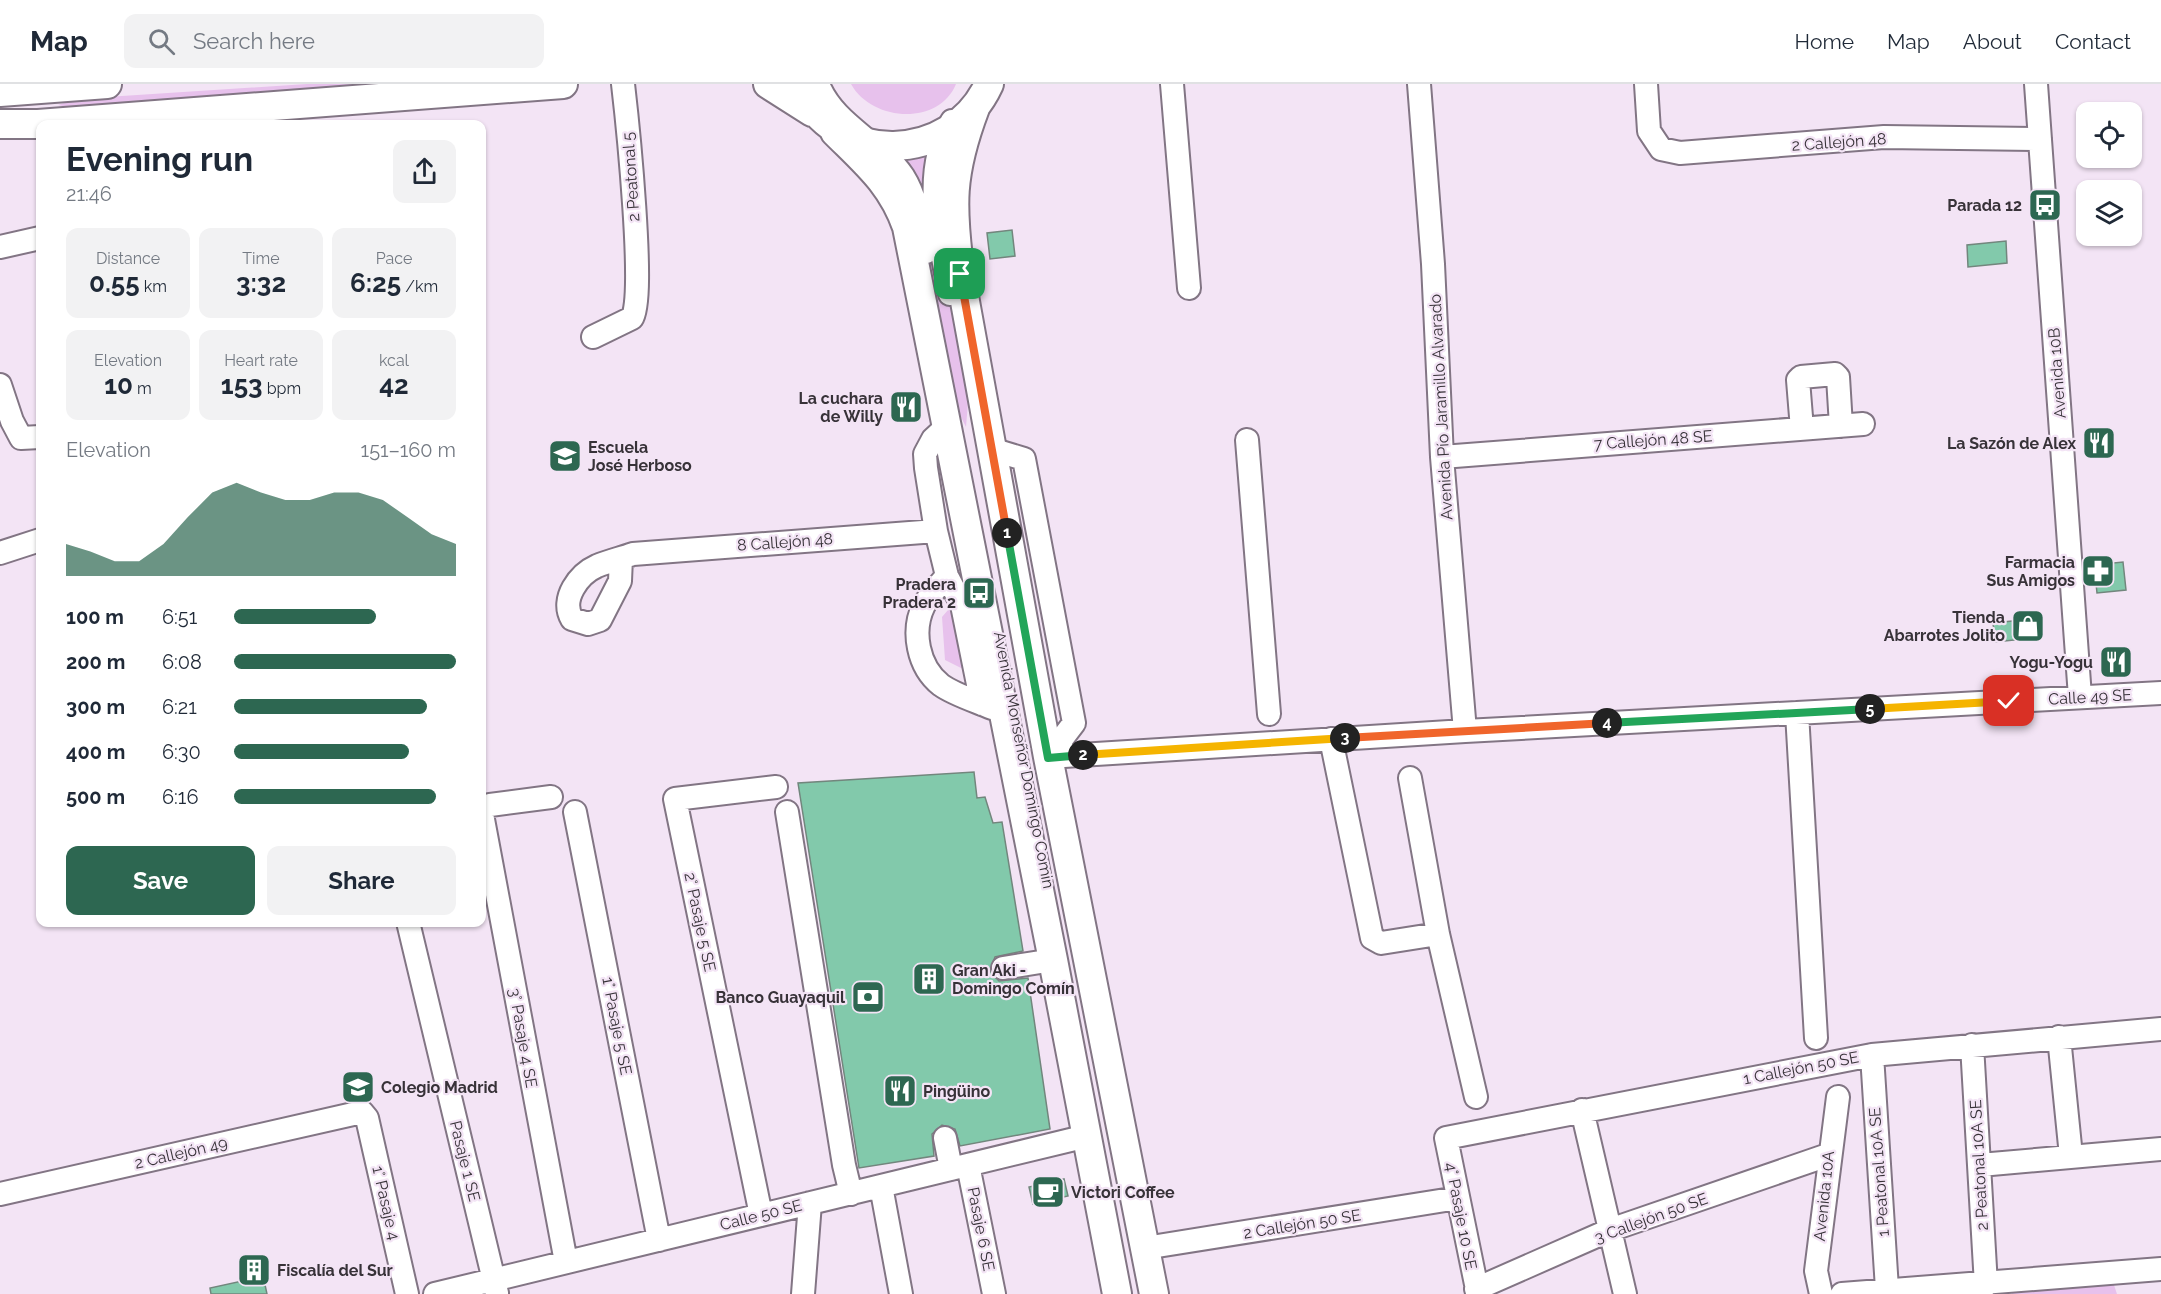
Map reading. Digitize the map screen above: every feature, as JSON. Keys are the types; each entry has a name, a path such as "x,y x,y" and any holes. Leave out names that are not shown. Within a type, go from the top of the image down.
{"main road":[{"path":"0,90 34,90 107,84"},
{"path":"76,120 334,93 563,84"},
{"path":"768,84 826,123 871,144 909,144 945,132 983,91"},
{"path":"799,84 826,123"},
{"name":"Avenida Monseñor Domingo Comin","path":"983,91 957,160 954,229 991,449 1048,758 1154,1294"},
{"name":"Avenida Monseñor Domingo Comin","path":"826,123 887,185 898,202 906,226 946,427 993,708 1053,960 1117,1294"},
{"path":"0,124 36,124"},
{"path":"0,129 36,124"}],"street":[{"name":"2 Peatonal 5","path":"593,338 632,318 636,313 639,270 624,84"},
{"name":"Avenida Monseñor Domingo Comin","path":"818,84 840,117 902,175 912,195 921,225 1126,1294"},
{"path":"1172,84 1189,288"},
{"name":"Avenida Pío Jaramillo Alvarado","path":"1419,84 1433,264 1442,457 1466,731"},
{"name":"2 Callejón 48","path":"1646,84 1649,131 1661,149 1680,153 1884,138 2040,139"},
{"name":"Avenida 10B","path":"2036,84 2080,697"},
{"name":"Avenida Monseñor Domingo Comin","path":"945,132 935,168 937,224 1141,1294"},
{"path":"0,247 36,239"},
{"name":"7 Callejón 48 SE","path":"1442,457 1802,429 1852,425 1838,377 1835,374 1801,377 1798,380 1802,429"},
{"path":"0,385 12,421 21,438 36,437"},
{"name":"Avenida Monseñor Domingo Comin","path":"946,427 933,439 925,454 936,531 947,576 962,604 993,708"},
{"path":"1247,440 1269,714"},
{"name":"8 Callejón 48","path":"627,556 936,531"},
{"path":"0,553 36,546"},
{"name":"Avenida Monseñor Domingo Comin","path":"947,576 923,607 918,627 919,649 930,674 942,686 993,708"},
{"name":"Calle 49 SE","path":"1048,758 1466,731 2161,693"},
{"path":"1797,713 1816,1038"},
{"path":"1331,739 1372,938 1381,942 1438,934"},
{"path":"1410,778 1438,934 1476,1097"},
{"name":"2° Pasaje 5 SE","path":"761,1215 675,799 776,787"},
{"path":"486,807 551,797"},
{"name":"1° Pasaje 5 SE","path":"575,812 659,1240"},
{"path":"788,812 844,1165 851,1194"},
{"name":"3° Pasaje 4 SE","path":"486,835 566,1262"},
{"name":"Pasaje 1 SE","path":"409,927 496,1287"},
{"path":"1003,968 1053,960"},
{"name":"1 Callejón 50 SE","path":"1446,1138 1872,1054 2161,1029"},
{"path":"2059,1037 2071,1156"},
{"name":"2 Peatonal 10A SE","path":"1972,1045 1986,1285"},
{"name":"1 Peatonal 10A SE","path":"1872,1054 1887,1290"},
{"name":"Avenida 10A","path":"1821,1294 1816,1272 1828,1155 1838,1097"},
{"path":"1582,1110 1625,1294"},
{"name":"2 Callejón 49","path":"0,1194 362,1112"},
{"name":"1° Pasaje 4","path":"362,1112 367,1118 407,1294"},
{"name":"Calle 50 SE","path":"435,1294 496,1287 566,1262 1087,1136"},
{"name":"Pasaje 6 SE","path":"945,1138 960,1167 994,1294"},
{"name":"4° Pasaje 10 SE","path":"1446,1138 1477,1291"},
{"path":"1980,1165 2161,1149"},
{"name":"3 Callejón 50 SE","path":"1477,1291 1610,1230 1828,1155"},
{"path":"881,1186 901,1294"},
{"name":"2 Callejón 50 SE","path":"1145,1248 1458,1198"},
{"path":"803,1294 810,1203"},
{"path":"1842,1294 1986,1285 2161,1269"}],"shaded area":[{"path":"307,84 436,84 76,109 58,105 76,99"},
{"path":"851,84 956,84 947,98 935,107 905,114 889,112 874,106 861,97"},
{"path":"941,153 939,238 968,403 966,427 957,409 924,235 905,161"},
{"path":"954,603 967,671 945,660 942,617"},
{"path":"2113,1282 2117,1294 2012,1294 2011,1289"}],"building":[{"path":"1012,230 1015,256 990,259 987,233"},
{"path":"2006,241 2007,263 1968,267 1967,245"},
{"name":"La Sazón de Alex","path":"2113,435 2114,448 2086,450 2085,437"},
{"path":"2123,562 2126,590 2097,593 2094,565"},
{"path":"2032,619 2034,638 1995,642 1993,623"},
{"name":"Yogu-Yogu","path":"2128,650 2130,672 2104,673 2103,652"},
{"name":"Gran Aki - Domingo Comín","path":"974,772 977,798 985,797 993,823 1002,822 1023,951 995,957 990,971 999,981 1028,978 1050,1129 960,1146 955,1129 942,1125 932,1134 934,1156 859,1168 798,783"},
{"name":"Victori Coffee","path":"1064,1179 1068,1196 1033,1204 1029,1187"},
{"name":"Fiscalía del Sur","path":"259,1257 267,1294 211,1294 210,1288 247,1280 243,1261"}],"place":[{"name":"Parada 12","path":"2045,205"},
{"name":"La cuchara de Willy","path":"906,407"},
{"name":"La Sazón de Alex","path":"2099,443"},
{"name":"Escuela José Herboso","path":"565,456"},
{"name":"Farmacia Sus Amigos","path":"2098,571"},
{"name":"Pradera Pradera 2","path":"979,593"},
{"name":"Tienda Abarrotes Jolito","path":"2028,626"},
{"name":"Yogu-Yogu","path":"2116,662"},
{"name":"Gran Aki - Domingo Comín","path":"929,979"},
{"name":"Banco Guayaquil","path":"868,997"},
{"name":"Colegio Madrid","path":"358,1087"},
{"name":"Pingüino","path":"900,1091"},
{"name":"Victori Coffee","path":"1048,1192"},
{"name":"Fiscalía del Sur","path":"254,1270"}],"route":[{"path":"960,274 1048,758 1466,731 2009,701"}]}
